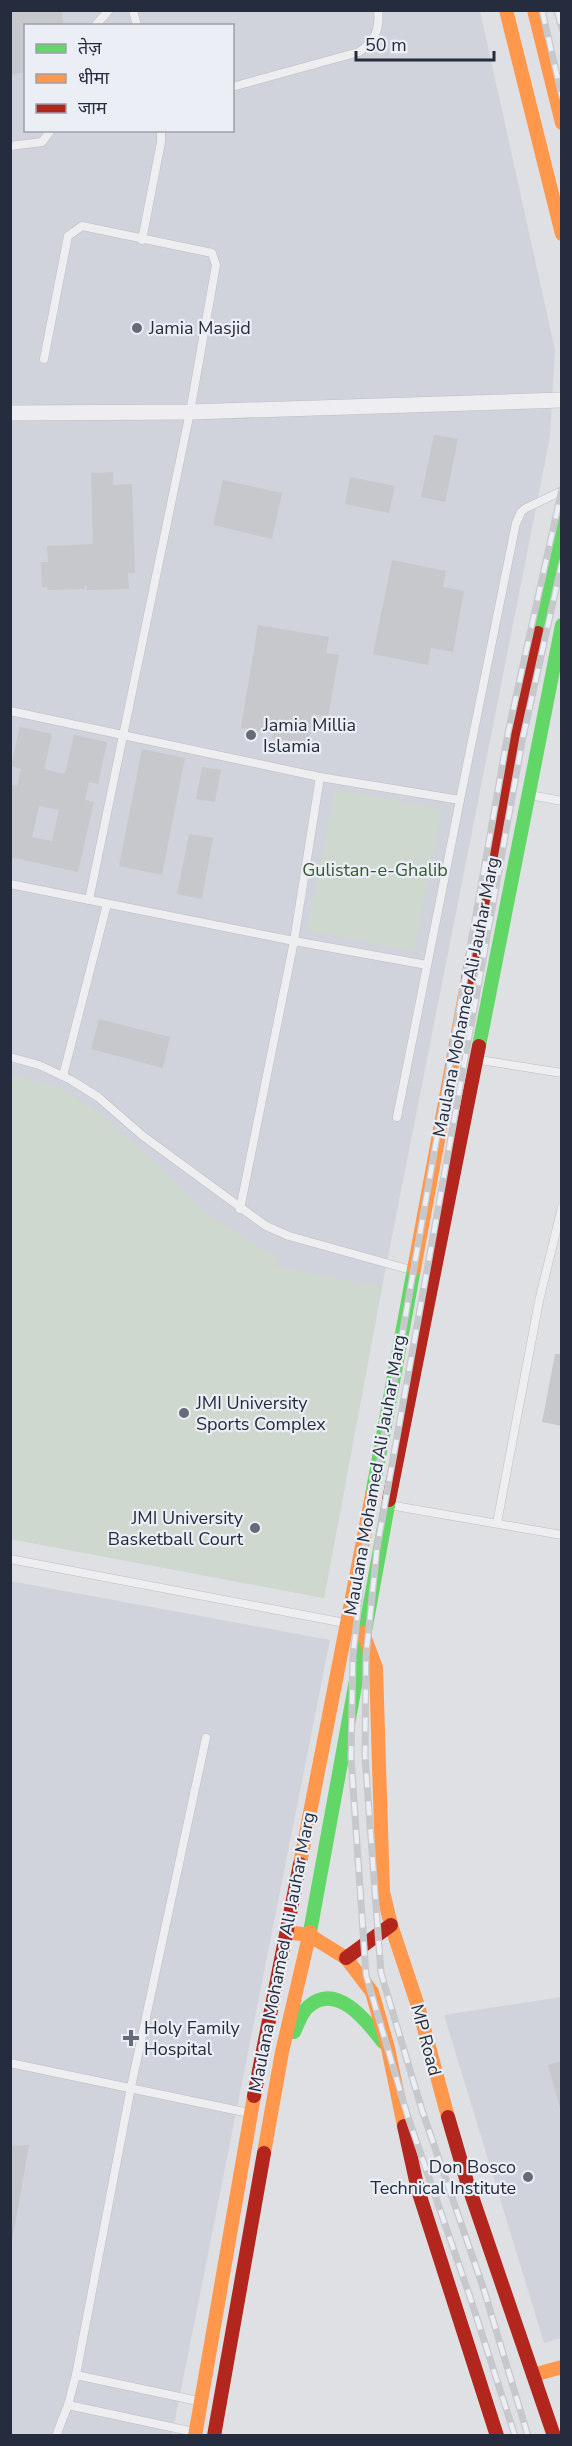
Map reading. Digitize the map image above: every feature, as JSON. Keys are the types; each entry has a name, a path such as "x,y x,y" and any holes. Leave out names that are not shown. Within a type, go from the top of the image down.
{"main road":[{"path":"506,10 561,234"},
{"path":"534,10 561,116"},
{"name":"Maulana Mohamed Ali Jauhar Marg","path":"195,2434 251,2113 347,1627 485,896 561,515"},
{"name":"Maulana Mohamed Ali Jauhar Marg","path":"214,2436 282,2052 309,1935 363,1633 561,625"},
{"path":"485,896 507,901"},
{"path":"347,1627 363,1633"},
{"name":"MP Road","path":"363,1633 376,1668 383,1892 391,1925 418,2006 429,2057 467,2182 554,2436"},
{"path":"346,1958 391,1925"},
{"path":"286,1932 309,1935 346,1958 372,1992 388,2048 418,2190 496,2436"},
{"path":"282,2052 307,2007 322,2000 341,2000 359,2013 388,2048"},
{"path":"533,2374 561,2367"}],"street":[{"path":"10,413 190,412 561,400"}],"lane":[{"path":"96,24 109,10"},
{"path":"234,86 359,52 375,38 379,22 378,10"},
{"path":"10,146 42,142 50,132"},
{"path":"142,240 161,142 160,132"},
{"path":"44,359 68,236 82,226 212,253 216,265 190,412 89,900"},
{"path":"397,1118 516,523 521,512 526,508 561,491"},
{"path":"10,711 320,777 460,800"},
{"path":"240,1209 294,942 320,777"},
{"path":"528,795 561,801"},
{"path":"10,884 294,942 427,966"},
{"path":"63,1076 107,904"},
{"path":"10,1057 39,1065 98,1097 143,1136 266,1226 289,1236 413,1270"},
{"path":"476,1059 561,1072"},
{"path":"497,1523 539,1300 561,1207"},
{"path":"388,1505 561,1535"},
{"path":"10,1559 347,1627"},
{"path":"56,2436 76,2375 131,2087 206,1738"},
{"path":"10,2063 251,2113"},
{"path":"76,2375 201,2401"},
{"path":"68,2405 195,2434"}],"shaded area":[{"name":"Jamia Millia Islamia","path":"10,11 480,11 555,350 550,437 382,1287 324,1598 11,1539"},
{"name":"Holy Family Hospital","path":"10,1581 330,1640 172,2435 11,2435"},
{"name":"Don Bosco Technical Institute","path":"561,1997 561,2338 544,2343 444,2015"}],"green space":[{"name":"Gulistan-e-Ghalib","path":"335,789 442,809 414,952 307,930"},
{"name":"JMI University Sports Complex","path":"11,1075 61,1088 100,1113 204,1213 278,1257 276,1266 382,1287 324,1598 11,1539"}],"building":[{"path":"10,10 61,10 64,24 24,24 24,72 10,75"},
{"path":"434,435 458,439 445,502 421,497"},
{"path":"113,472 113,485 132,484 135,573 128,573 129,589 87,590 87,586 84,586 85,589 47,590 47,587 42,587 41,562 48,562 47,546 93,544 91,473"},
{"path":"350,477 395,486 389,513 345,504"},
{"path":"223,480 282,493 272,539 213,525"},
{"path":"392,560 446,571 443,587 464,591 453,652 431,648 428,665 373,654"},
{"path":"258,625 329,637 326,653 339,655 328,717 313,714 308,744 272,738 275,724 266,722 264,732 241,728"},
{"path":"20,727 52,734 44,769 65,774 74,735 107,742 98,784 89,782 85,800 94,802 78,872 10,857 10,785 17,786 21,769 11,766","holes":["39,806 59,810 52,841 32,837"]},
{"path":"142,749 185,758 162,875 119,866"},
{"path":"202,767 221,770 215,802 196,799"},
{"path":"189,834 213,838 202,899 177,894"},
{"path":"99,1019 170,1037 163,1068 91,1049"},
{"path":"555,1354 562,1354 562,1426 542,1422"},
{"path":"562,2061 562,2112 561,2112 548,2065"},
{"path":"29,2145 12,2242 10,2242 10,2146"}],"railway":[{"path":"542,10 562,97"},
{"path":"557,10 562,29"},
{"path":"515,2436 407,2114 366,1975 351,1757 353,1655 365,1546 508,733 562,489"},
{"path":"528,2436 484,2290 422,2110 381,1973 365,1756 366,1656 377,1548 523,737 562,562"}],"traffic: fast":[{"path":"538,633 562,515"},
{"path":"479,1046 562,625"},
{"path":"372,1495 414,1269"},
{"path":"310,1932 389,1500"},
{"path":"294,2032 308,2007 319,2000 329,1999 340,2001 350,2007 383,2042"}],"traffic: slow":[{"path":"506,10 562,234"},
{"path":"534,10 562,123"},
{"path":"414,1269 468,979"},
{"path":"300,1864 372,1495"},
{"path":"363,1633 376,1668 383,1892 391,1925 418,2006 448,2117"},
{"path":"264,2153 282,2052 310,1932"},
{"path":"294,1933 309,1935 346,1958 372,1992 388,2048 404,2126"},
{"path":"195,2436 254,2096"},
{"path":"533,2375 562,2367"}],"traffic: jam":[{"path":"468,979 538,633"},
{"path":"389,1500 479,1046"},
{"path":"254,2096 300,1864"},
{"path":"346,1958 391,1925"},
{"path":"448,2117 467,2182 554,2436"},
{"path":"404,2126 418,2190 497,2436"},
{"path":"214,2436 264,2153"}],"place":[{"name":"Jamia Masjid","path":"137,328"},
{"name":"Jamia Millia Islamia","path":"251,735"},
{"name":"JMI University Sports Complex","path":"184,1413"},
{"name":"JMI University Basketball Court","path":"255,1528"},
{"name":"Holy Family Hospital","path":"131,2038"},
{"name":"Don Bosco Technical Institute","path":"528,2177"}]}
